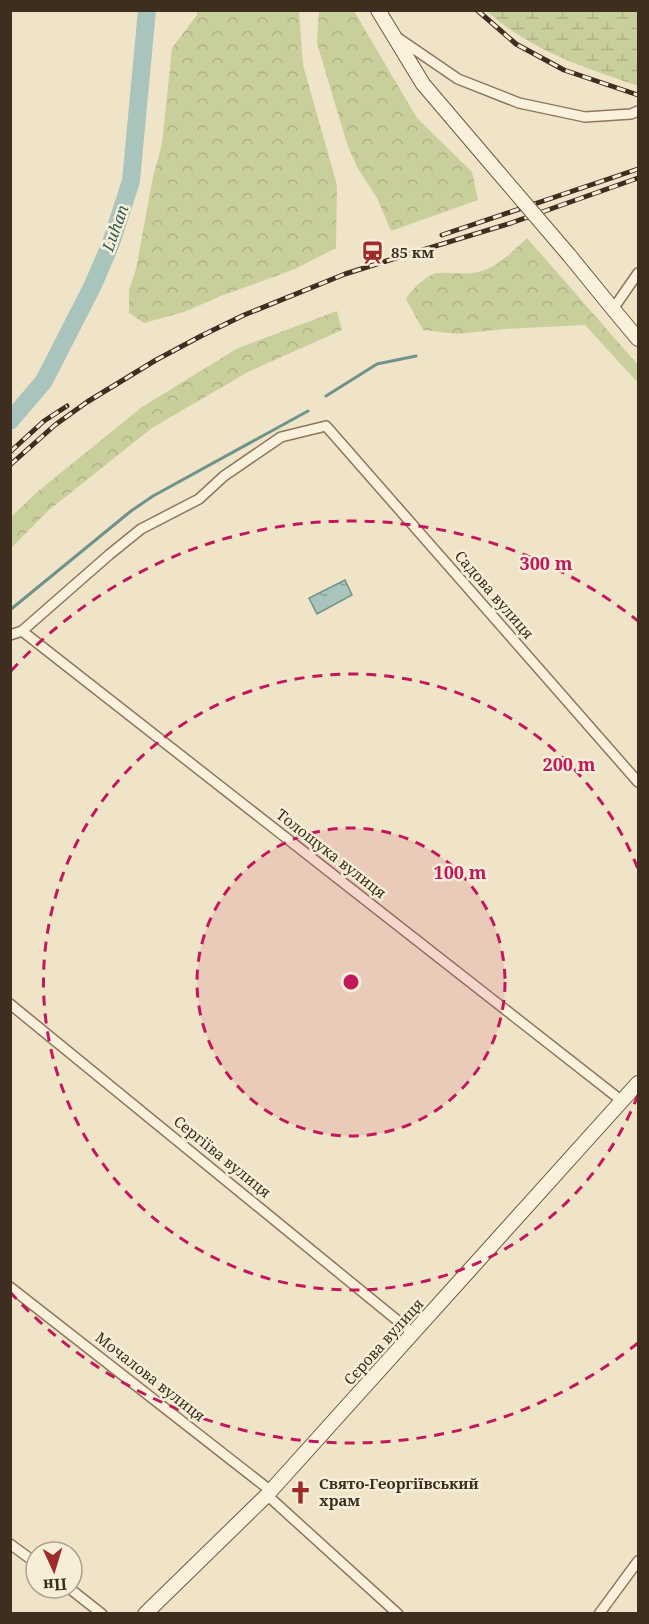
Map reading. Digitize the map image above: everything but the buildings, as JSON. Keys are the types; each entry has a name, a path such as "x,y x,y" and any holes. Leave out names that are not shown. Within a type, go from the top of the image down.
{"street":[{"path":"378,10 423,84 639,339"},
{"path":"391,33 458,80 519,103 585,117 631,114 639,111"},
{"path":"612,309 639,273"},
{"name":"Садова вулиця","path":"22,632 141,529 199,499 224,476 280,437 326,426 639,782"},
{"path":"10,635 22,632"},
{"name":"Толощука вулиця","path":"22,632 622,1101"},
{"name":"Сергіїва вулиця","path":"10,1004 414,1334"},
{"name":"Сєрова вулиця","path":"145,1614 269,1493 639,1083"},
{"name":"Мочалова вулиця","path":"10,1287 269,1493 398,1614"},
{"path":"10,1544 24,1554"},
{"path":"599,1614 639,1561"},
{"path":"84,1600 102,1614"}],"green space":[{"path":"197,11 299,11 303,65 337,185 336,248 295,269 184,312 144,323 129,313 129,290 136,269 153,177 162,144 172,48 197,15"},
{"path":"319,11 354,11 417,118 472,172 478,200 391,231 377,198 357,167 347,144 317,43"},
{"path":"487,11 638,11 638,86 578,65 539,47 503,25"},
{"path":"527,238 638,365 638,383 585,325 458,334 423,330 406,299 420,283 438,273 468,273 485,270 502,260"},
{"path":"337,311 342,330 248,372 152,428 49,510 11,548 11,517 36,493 142,407 238,348"}],"water":[{"path":"345,580 352,595 317,614 309,598"}],"waterway":[{"name":"Luhan","path":"10,421 44,381 93,285 111,243 131,181 147,10"},
{"path":"326,396 377,364 416,356"},
{"path":"10,610 131,511 153,496 308,411"}],"railway":[{"path":"477,10 516,44 564,70 638,95"},
{"path":"442,235 638,169"},
{"path":"10,465 55,425 87,402 156,360 244,315 345,274 511,223 638,178"},
{"path":"10,452 44,421 67,406"}],"place":[{"name":"85 км","path":"373,253"},
{"name":"Свято-Георгіївський храм","path":"301,1493"}]}
